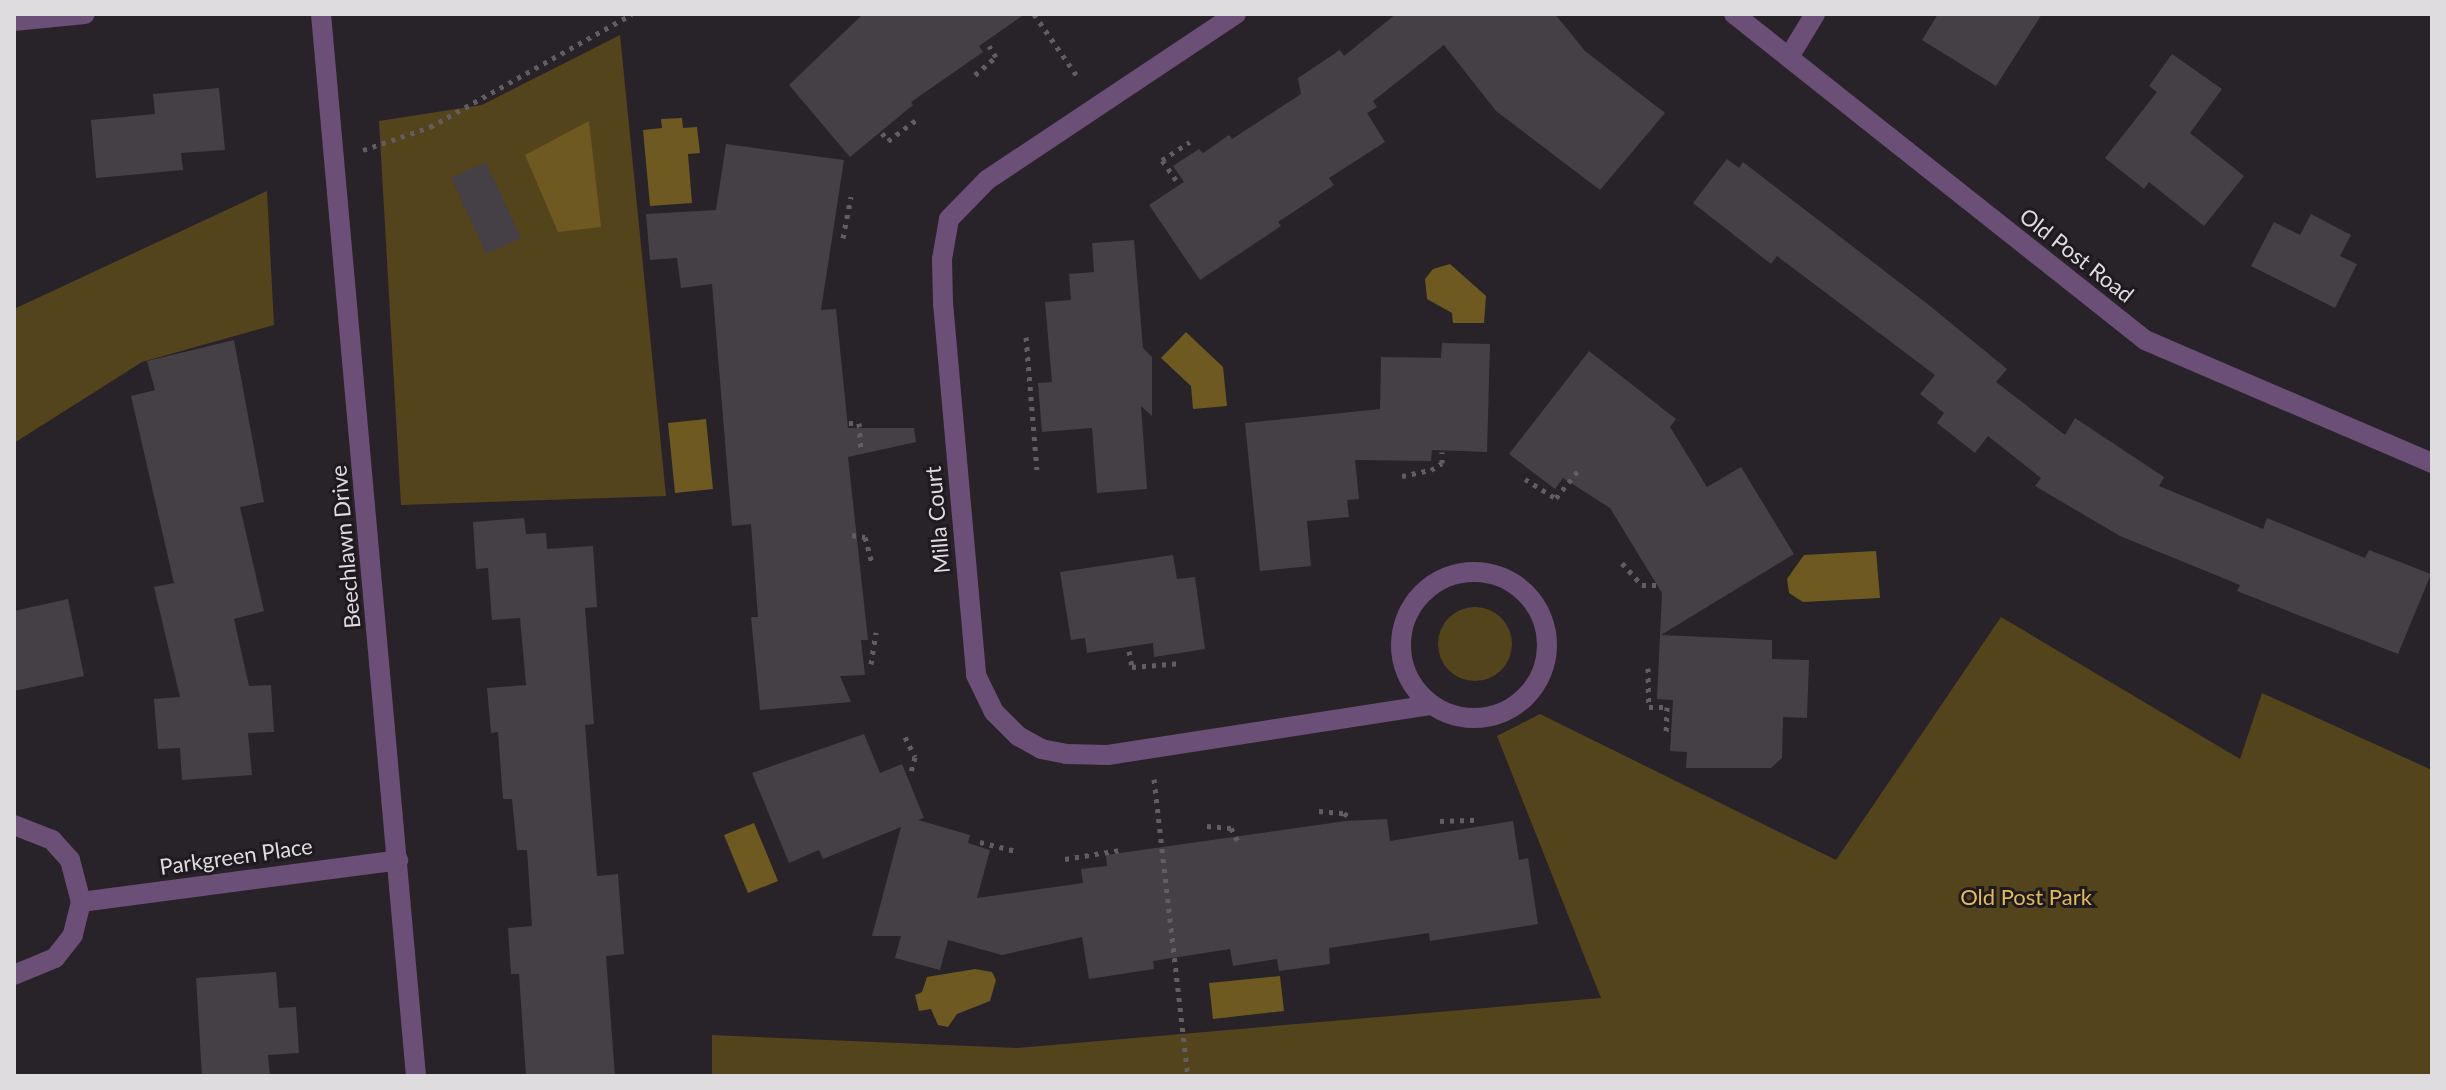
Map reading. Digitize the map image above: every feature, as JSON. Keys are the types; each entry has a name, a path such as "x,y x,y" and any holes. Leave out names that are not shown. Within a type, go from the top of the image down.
{"street":[{"path":"14,21 85,14"},
{"name":"Beechlawn Drive","path":"321,14 416,1076"},
{"name":"Milla Court","path":"1236,14 987,180 949,219 942,259 944,314 976,675 987,702 1018,736 1041,749 1108,755 1431,705 1453,715 1500,714 1536,685 1547,651 1543,616 1529,595 1510,580 1486,571 1462,572 1438,580 1412,607 1400,641 1403,666 1415,688 1431,705"},
{"name":"Old Post Road","path":"1734,14 2145,340 2432,463"},
{"path":"1789,57 1815,14"},
{"path":"14,825 52,840 70,860 81,902 73,935 55,958 14,975"},
{"name":"Parkgreen Place","path":"81,902 398,860"}],"path":[{"path":"333,157 430,127 632,14"},
{"path":"1034,14 1097,105"},
{"path":"975,75 996,57 989,46"},
{"path":"882,133 888,141 918,118"},
{"path":"1176,180 1162,160 1190,142"},
{"path":"843,238 851,197"},
{"path":"1026,337 1037,470"},
{"path":"849,423 859,423 861,451"},
{"path":"1402,476 1431,470 1442,463 1442,452"},
{"path":"1525,479 1556,498 1578,471"},
{"path":"852,535 865,537 872,564"},
{"path":"1622,563 1642,585 1659,585"},
{"path":"871,664 876,632"},
{"path":"1129,651 1132,667 1182,663"},
{"path":"1648,668 1649,707 1667,707 1666,736"},
{"path":"905,737 915,757 911,772"},
{"path":"1150,748 1188,1076"},
{"path":"1319,811 1344,813 1350,818"},
{"path":"1440,821 1476,820"},
{"path":"1207,826 1231,828 1238,842"},
{"path":"980,842 1016,851"},
{"path":"1065,859 1120,850"}],"green space":[{"path":"620,35 666,496 401,505 379,121 482,105"},
{"path":"267,191 274,325 142,362 14,443 14,309"},
{"path":"1475,607 1489,610 1501,618 1509,630 1512,644 1509,658 1501,670 1489,678 1475,681 1461,678 1449,670 1441,658 1438,644 1441,630 1449,618 1461,610"},
{"name":"Old Post Park","path":"2001,617 2240,759 2262,693 2432,770 2432,1076 712,1076 712,1035 1017,1048 1601,998 1497,736 1540,714 1836,860"}],"shaded area":[{"path":"682,118 683,128 697,127 700,153 688,154 692,203 650,206 643,130 662,128 661,119"},
{"path":"589,121 601,227 558,232 525,155"},
{"path":"1450,264 1486,296 1484,323 1453,323 1452,313 1427,299 1425,279 1433,269"},
{"path":"1186,332 1223,367 1227,406 1193,409 1191,386 1161,358"},
{"path":"706,419 713,489 675,493 668,423"},
{"path":"1876,551 1880,598 1803,602 1789,593 1787,579 1804,555"},
{"path":"754,823 778,881 748,893 724,835"},
{"path":"975,969 992,972 996,980 990,1001 957,1014 948,1027 938,1025 931,1009 919,1011 915,995 922,992 927,977"},
{"path":"1280,976 1284,1011 1213,1019 1209,983"}],"building":[{"path":"863,14 1025,14 979,46 983,52 911,102 913,105 850,157 789,85"},
{"path":"1396,14 1555,14 1585,51 1665,113 1600,190 1496,111 1444,45 1373,101 1377,107 1367,113 1385,142 1329,178 1334,185 1278,222 1281,226 1200,280 1149,205 1184,182 1173,166 1199,149 1203,153 1229,135 1232,139 1301,94 1298,78 1340,50 1344,56"},
{"path":"1938,14 2042,14 1996,86 1922,40"},
{"path":"2172,54 2222,89 2190,133 2244,176 2204,226 2149,182 2144,189 2105,158 2157,92 2149,86"},
{"path":"219,88 225,150 181,153 183,170 96,178 91,120 155,114 153,94"},
{"path":"726,144 844,160 821,310 836,309 848,428 914,428 916,442 848,457 868,640 861,640 865,675 840,676 851,702 760,710 751,617 758,617 751,524 732,526 712,284 681,288 677,258 650,260 646,214 716,210"},
{"path":"1727,159 1739,168 1743,162 1930,306 2007,369 1996,382 2065,435 2075,418 2164,477 2159,486 2263,529 2267,518 2365,558 2369,550 2431,574 2398,654 2237,591 2240,585 2120,536 2035,486 2041,478 1988,436 1975,453 1937,423 1944,413 1920,394 1935,375 1777,256 1771,264 1693,203"},
{"path":"486,162 521,238 486,254 451,178"},
{"path":"2311,214 2351,235 2340,256 2357,264 2335,308 2251,266 2274,222 2300,235"},
{"path":"1134,240 1143,348 1152,357 1152,416 1141,406 1147,489 1097,493 1092,428 1042,432 1038,383 1052,382 1045,302 1071,300 1069,274 1094,272 1092,243"},
{"path":"234,340 264,502 240,507 264,611 234,619 249,686 271,685 274,732 248,733 252,775 182,780 180,748 158,749 154,699 180,697 154,587 174,583 131,396 155,390 147,361"},
{"path":"1442,343 1490,344 1487,452 1432,450 1431,461 1355,460 1359,499 1347,500 1349,517 1307,521 1311,566 1260,571 1245,423 1380,409 1381,357 1441,358"},
{"path":"1589,351 1676,419 1670,427 1707,487 1741,467 1794,554 1661,635 1772,640 1772,659 1809,660 1807,718 1783,717 1782,758 1771,768 1686,768 1687,752 1670,751 1673,700 1657,699 1662,593 1610,508 1563,478 1555,489 1509,454"},
{"path":"524,518 526,534 546,533 547,549 593,546 597,607 585,608 594,724 585,725 597,876 618,874 624,954 606,956 615,1076 526,1076 519,974 511,974 508,928 532,926 527,850 517,850 512,799 503,799 498,732 491,733 487,688 526,685 520,618 492,620 488,568 476,569 473,522"},
{"path":"1173,555 1177,579 1195,577 1205,649 1154,657 1153,643 1087,653 1085,638 1071,640 1060,572"},
{"path":"68,599 84,676 14,691 14,611"},
{"path":"864,734 880,773 902,764 924,818 918,820 970,835 968,843 990,850 977,898 1083,883 1081,869 1107,866 1106,855 1346,821 1387,819 1390,841 1513,821 1519,860 1528,858 1538,924 1430,941 1429,933 1329,948 1330,964 1279,971 1277,959 1233,966 1230,949 1153,961 1154,969 1089,979 1082,937 1002,955 948,940 940,970 895,958 901,936 872,936 901,827 823,859 819,850 789,863 752,773"},
{"path":"276,972 279,1008 296,1007 299,1053 268,1055 270,1076 202,1076 196,978"}]}
